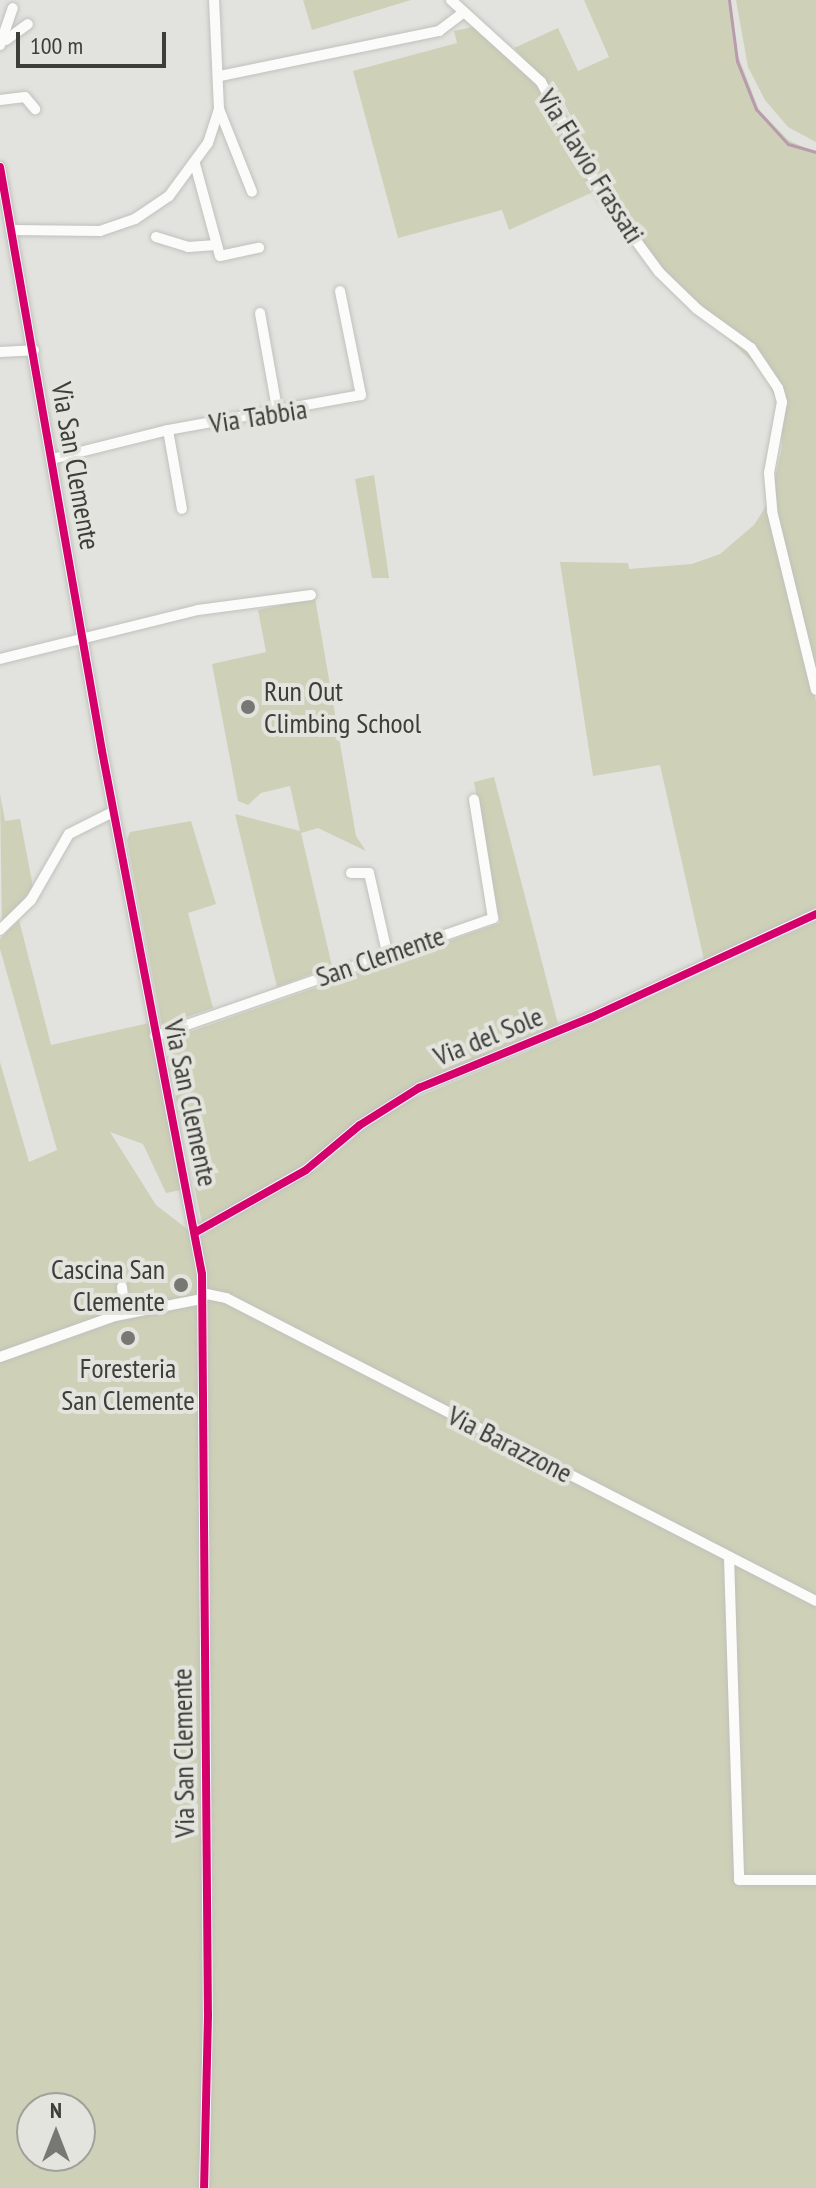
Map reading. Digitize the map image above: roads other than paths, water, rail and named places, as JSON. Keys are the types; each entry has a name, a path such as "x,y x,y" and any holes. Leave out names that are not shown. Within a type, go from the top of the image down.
{"street":[{"path":"0,212 12,226 100,231 135,219 169,196 195,164 219,109 220,76 214,0"},
{"name":"Via Flavio Frassati","path":"451,0 541,82 601,193 659,272 697,309 751,348 778,388 782,402 769,473 772,511 816,690"},
{"path":"3,43 7,16 13,8"},
{"path":"220,76 439,31 464,12"},
{"path":"3,43 28,24"},
{"path":"0,100 25,97 35,109"},
{"path":"219,109 252,192"},
{"path":"195,164 220,256 259,248"},
{"name":"Via San Clemente","path":"0,167 113,812 196,1232 202,1296 208,2015 204,2188"},
{"path":"156,237 188,247 216,245"},
{"name":"Via Tabbia","path":"52,459 168,430 278,414 361,395 340,291"},
{"path":"260,313 278,414"},
{"path":"0,352 34,350"},
{"path":"168,430 182,509"},
{"path":"0,659 198,610 311,595"},
{"name":"San Clemente","path":"155,1036 387,952 493,918 474,800"},
{"path":"0,930 31,900 69,834 113,812"},
{"path":"351,873 369,873 387,952"},
{"name":"Via del Sole","path":"196,1232 306,1170 360,1125 419,1088 590,1018 816,914"},
{"path":"122,1287 125,1314"},
{"path":"0,1357 125,1314 202,1296"},
{"name":"Via Barazzone","path":"202,1296 226,1298 816,1601"},
{"path":"729,1557 739,1880 816,1880"}],"waterway":[{"path":"729,0 737,61 756,109 788,144 816,152"}],"place":[{"name":"Run Out Climbing School","path":"248,707"},
{"name":"Cascina San Clemente","path":"181,1285"},
{"name":"Foresteria San Clemente","path":"128,1338"}]}
